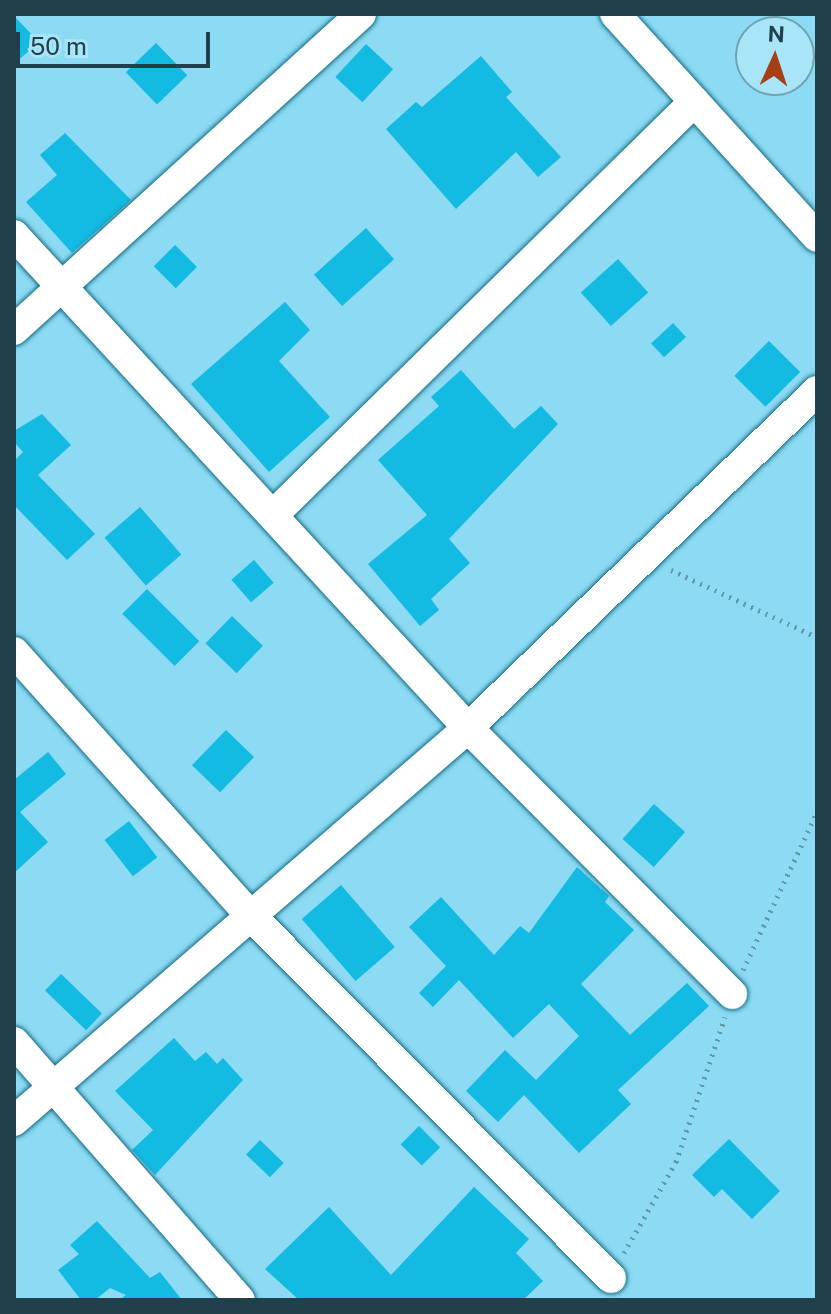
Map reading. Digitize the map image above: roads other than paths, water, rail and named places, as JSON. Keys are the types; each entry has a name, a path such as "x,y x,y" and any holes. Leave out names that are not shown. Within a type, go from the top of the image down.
{"street":[{"path":"14,330 361,14"},
{"path":"615,14 817,237"},
{"path":"273,515 694,102"},
{"path":"14,235 468,728 732,994"},
{"path":"14,1121 53,1084 468,728 817,391"},
{"path":"14,652 250,915 611,1278"},
{"path":"14,1042 240,1300"}]}
